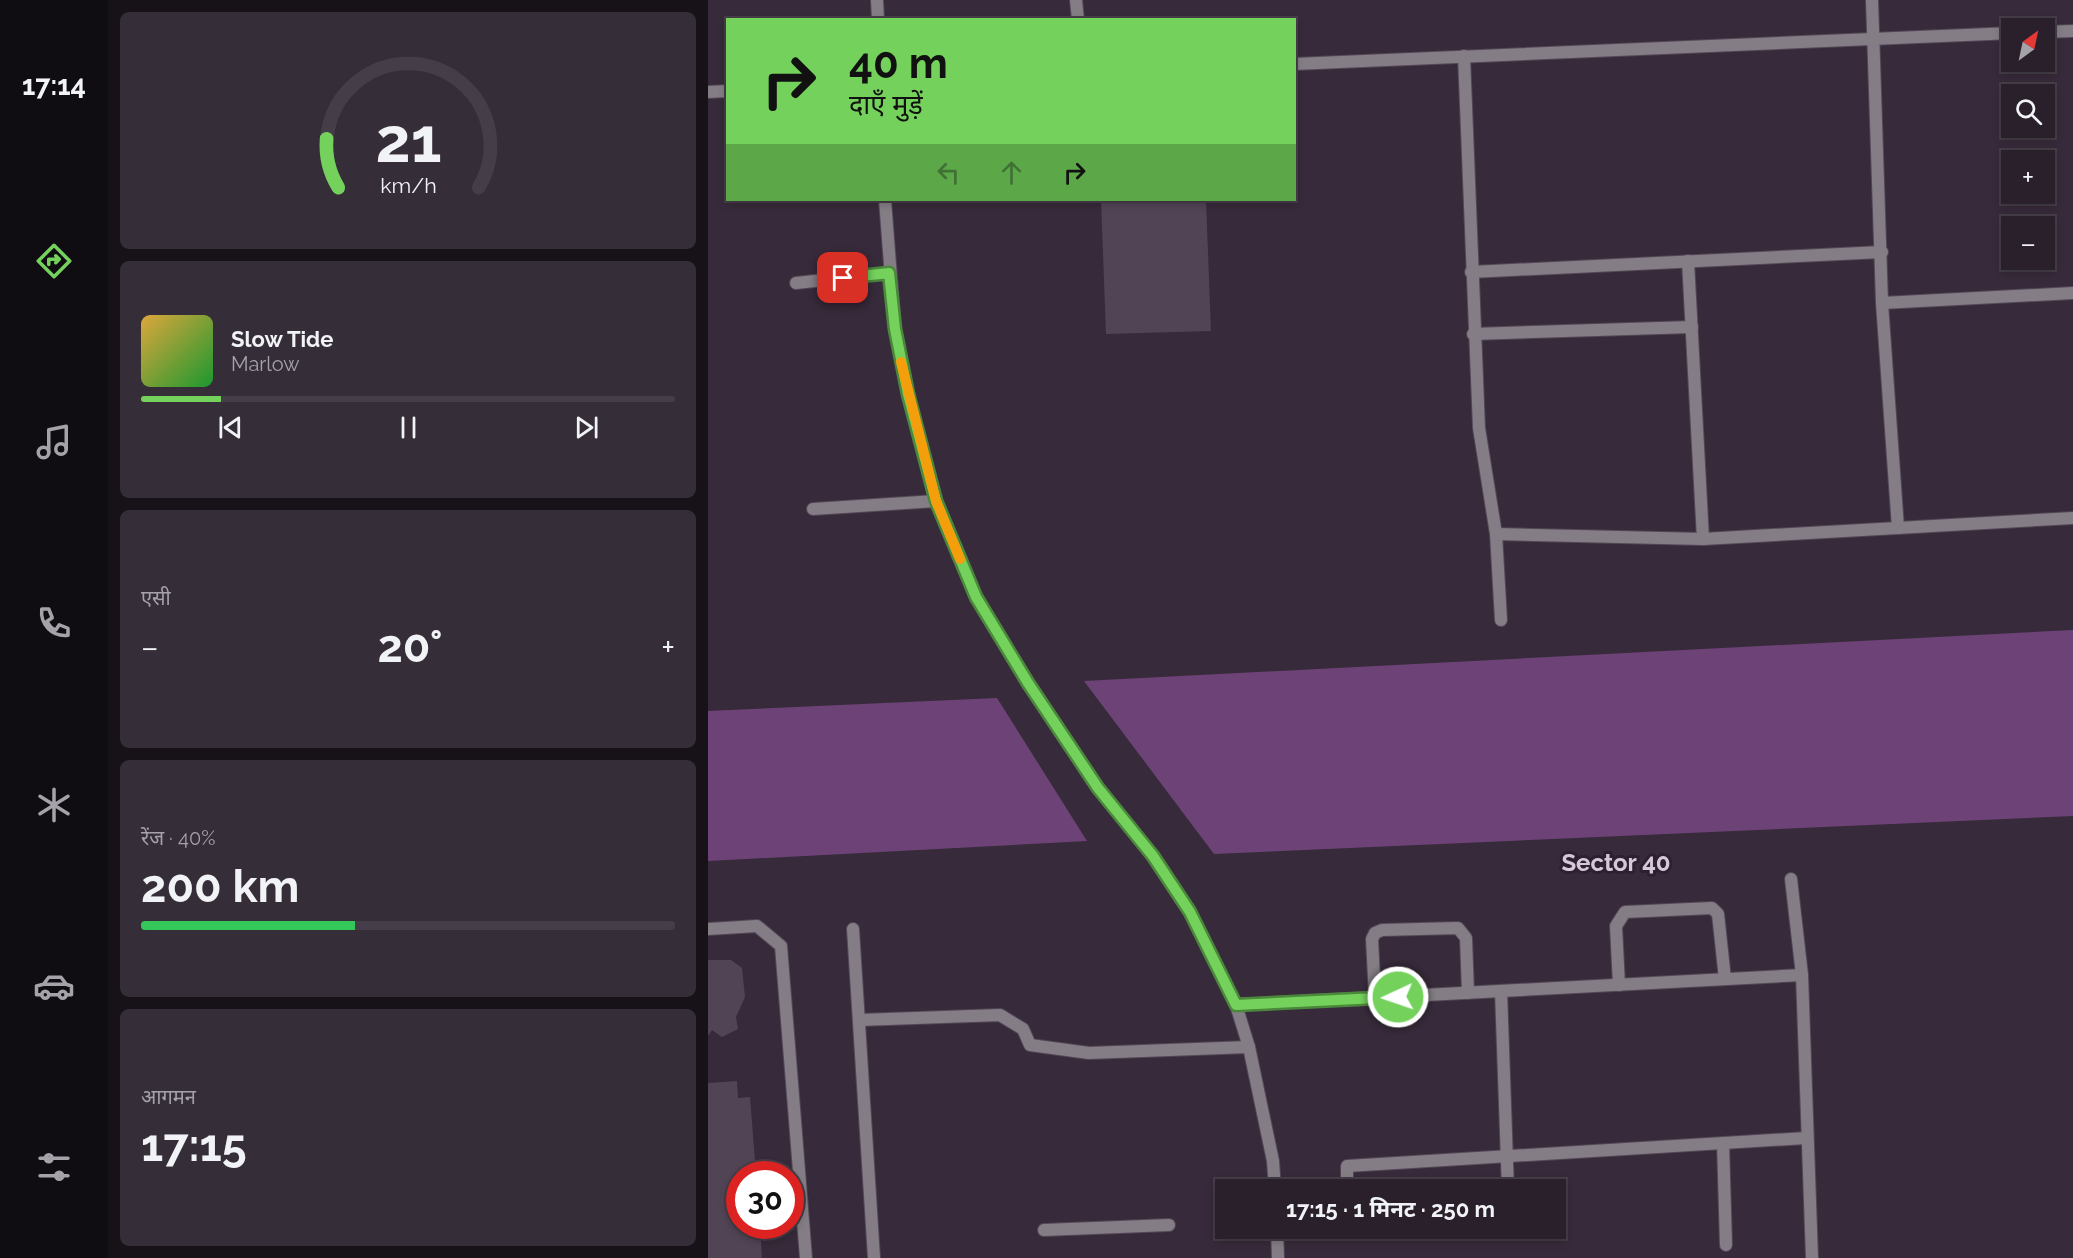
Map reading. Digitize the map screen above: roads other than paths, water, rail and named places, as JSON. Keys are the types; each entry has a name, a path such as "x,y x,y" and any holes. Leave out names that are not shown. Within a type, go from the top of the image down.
{"street":[{"path":"877,0 878,18"},
{"path":"1076,0 1078,18"},
{"path":"1872,0 1882,303 1898,528"},
{"path":"2055,32 2073,31"},
{"path":"1296,64 2001,33"},
{"path":"1464,56 1473,334 1479,428 1496,534 1501,620"},
{"path":"708,92 726,91"},
{"path":"885,201 895,329 906,384 936,501 976,597 1028,683 1092,778 1153,856 1190,912 1236,1005 1249,1047 1273,1161 1274,1179"},
{"path":"1472,272 1881,252"},
{"path":"1688,261 1703,540"},
{"path":"796,283 889,273"},
{"path":"1882,303 2073,293"},
{"path":"1473,334 1692,327"},
{"path":"813,509 936,501"},
{"path":"1496,534 1703,540 2073,518"},
{"path":"1791,879 1802,975 1812,1258"},
{"path":"1619,985 1616,926 1625,912 1712,908 1718,914 1725,979"},
{"path":"708,929 757,927 781,946 806,1258"},
{"path":"1375,998 1372,939 1375,933 1382,930 1458,928 1466,938 1468,993"},
{"path":"853,929 873,1258"},
{"path":"1236,1005 1802,975"},
{"path":"1501,991 1508,1179"},
{"path":"859,1020 1000,1015 1023,1029 1030,1045 1089,1053 1249,1047"},
{"path":"1347,1179 1347,1166 1508,1154 1806,1138"},
{"path":"1722,1143 1726,1245"},
{"path":"1044,1230 1169,1225"},
{"path":"1277,1239 1278,1258"}],"district":[{"name":"Sector 40","path":"1616,863"}]}
